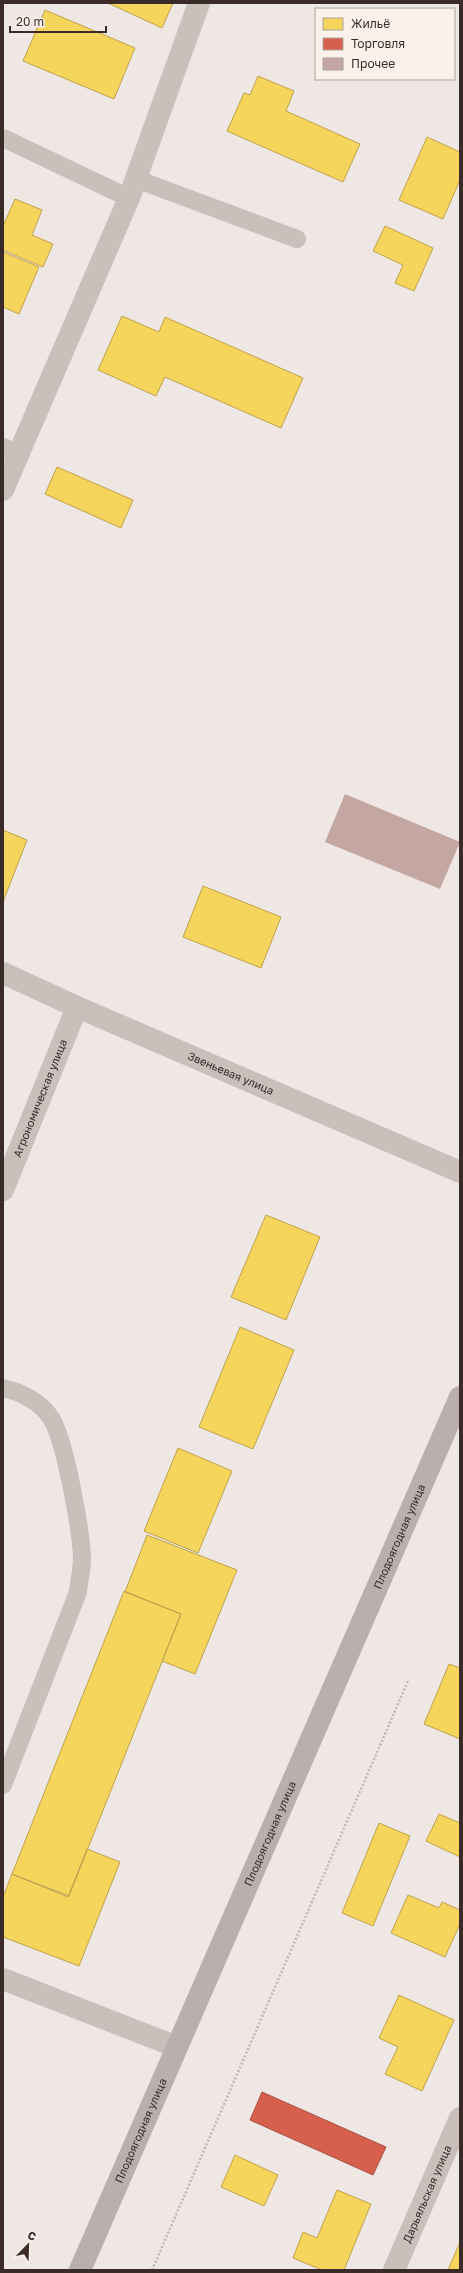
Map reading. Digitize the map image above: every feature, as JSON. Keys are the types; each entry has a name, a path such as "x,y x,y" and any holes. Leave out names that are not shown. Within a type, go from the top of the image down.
{"street":[{"path":"3,490 11,451 132,188 199,3"},
{"name":"Звеньевая улица","path":"3,973 77,1007 460,1172"},
{"name":"Агрономическая улица","path":"3,1190 77,1007"},
{"name":"Плодоягодная улица","path":"80,2270 460,1397"},
{"path":"3,1979 177,2047"},
{"name":"Дарьяльская улица","path":"394,2270 460,2118"}],"lane":[{"path":"3,138 132,188 297,239"},
{"path":"3,1388 37,1402 52,1418 61,1439 80,1535 82,1559 78,1592 3,1786"}],"path":[{"path":"152,2270 408,1681"}],"building: Жильё":[{"path":"108,3 173,3 162,28"},
{"path":"45,10 135,48 114,99 23,61"},
{"path":"258,76 294,91 286,111 360,144 343,182 227,131 244,93 250,95"},
{"path":"427,137 460,152 460,180 443,219 399,200"},
{"path":"15,199 42,210 32,235 53,244 43,267 3,250 3,226"},
{"path":"385,226 433,248 414,291 395,283 403,265 373,251"},
{"path":"3,252 39,267 19,314 3,307"},
{"path":"122,316 159,332 165,317 303,378 281,428 165,377 156,396 98,370"},
{"path":"57,467 133,500 121,528 45,494"},
{"path":"3,830 27,840 3,902"},
{"path":"203,886 281,917 261,968 183,937"},
{"path":"266,1215 320,1237 286,1320 231,1297"},
{"path":"240,1327 294,1350 253,1449 199,1427"},
{"path":"178,1448 232,1471 198,1553 144,1531"},
{"path":"147,1535 237,1570 195,1674 162,1661 181,1614 125,1592"},
{"path":"124,1591 181,1614 69,1896 12,1874"},
{"path":"449,1664 460,1668 460,1739 424,1724"},
{"path":"439,1814 460,1823 460,1857 426,1841"},
{"path":"379,1823 410,1836 373,1926 342,1913"},
{"path":"87,1849 120,1862 79,1966 3,1937 3,1897 12,1874 68,1897"},
{"path":"408,1895 439,1908 442,1902 460,1910 460,1924 445,1957 391,1933"},
{"path":"399,1995 454,2020 422,2091 385,2074 398,2047 379,2038"},
{"path":"235,2155 278,2175 264,2206 221,2187"},
{"path":"337,2190 371,2204 344,2270 322,2270 293,2258 303,2232 317,2238"},
{"path":"460,2242 460,2270 448,2270"}],"building: Торговля":[{"path":"262,2092 386,2147 373,2175 250,2120"}],"building: Прочее":[{"path":"345,794 460,842 440,889 325,842"}]}
